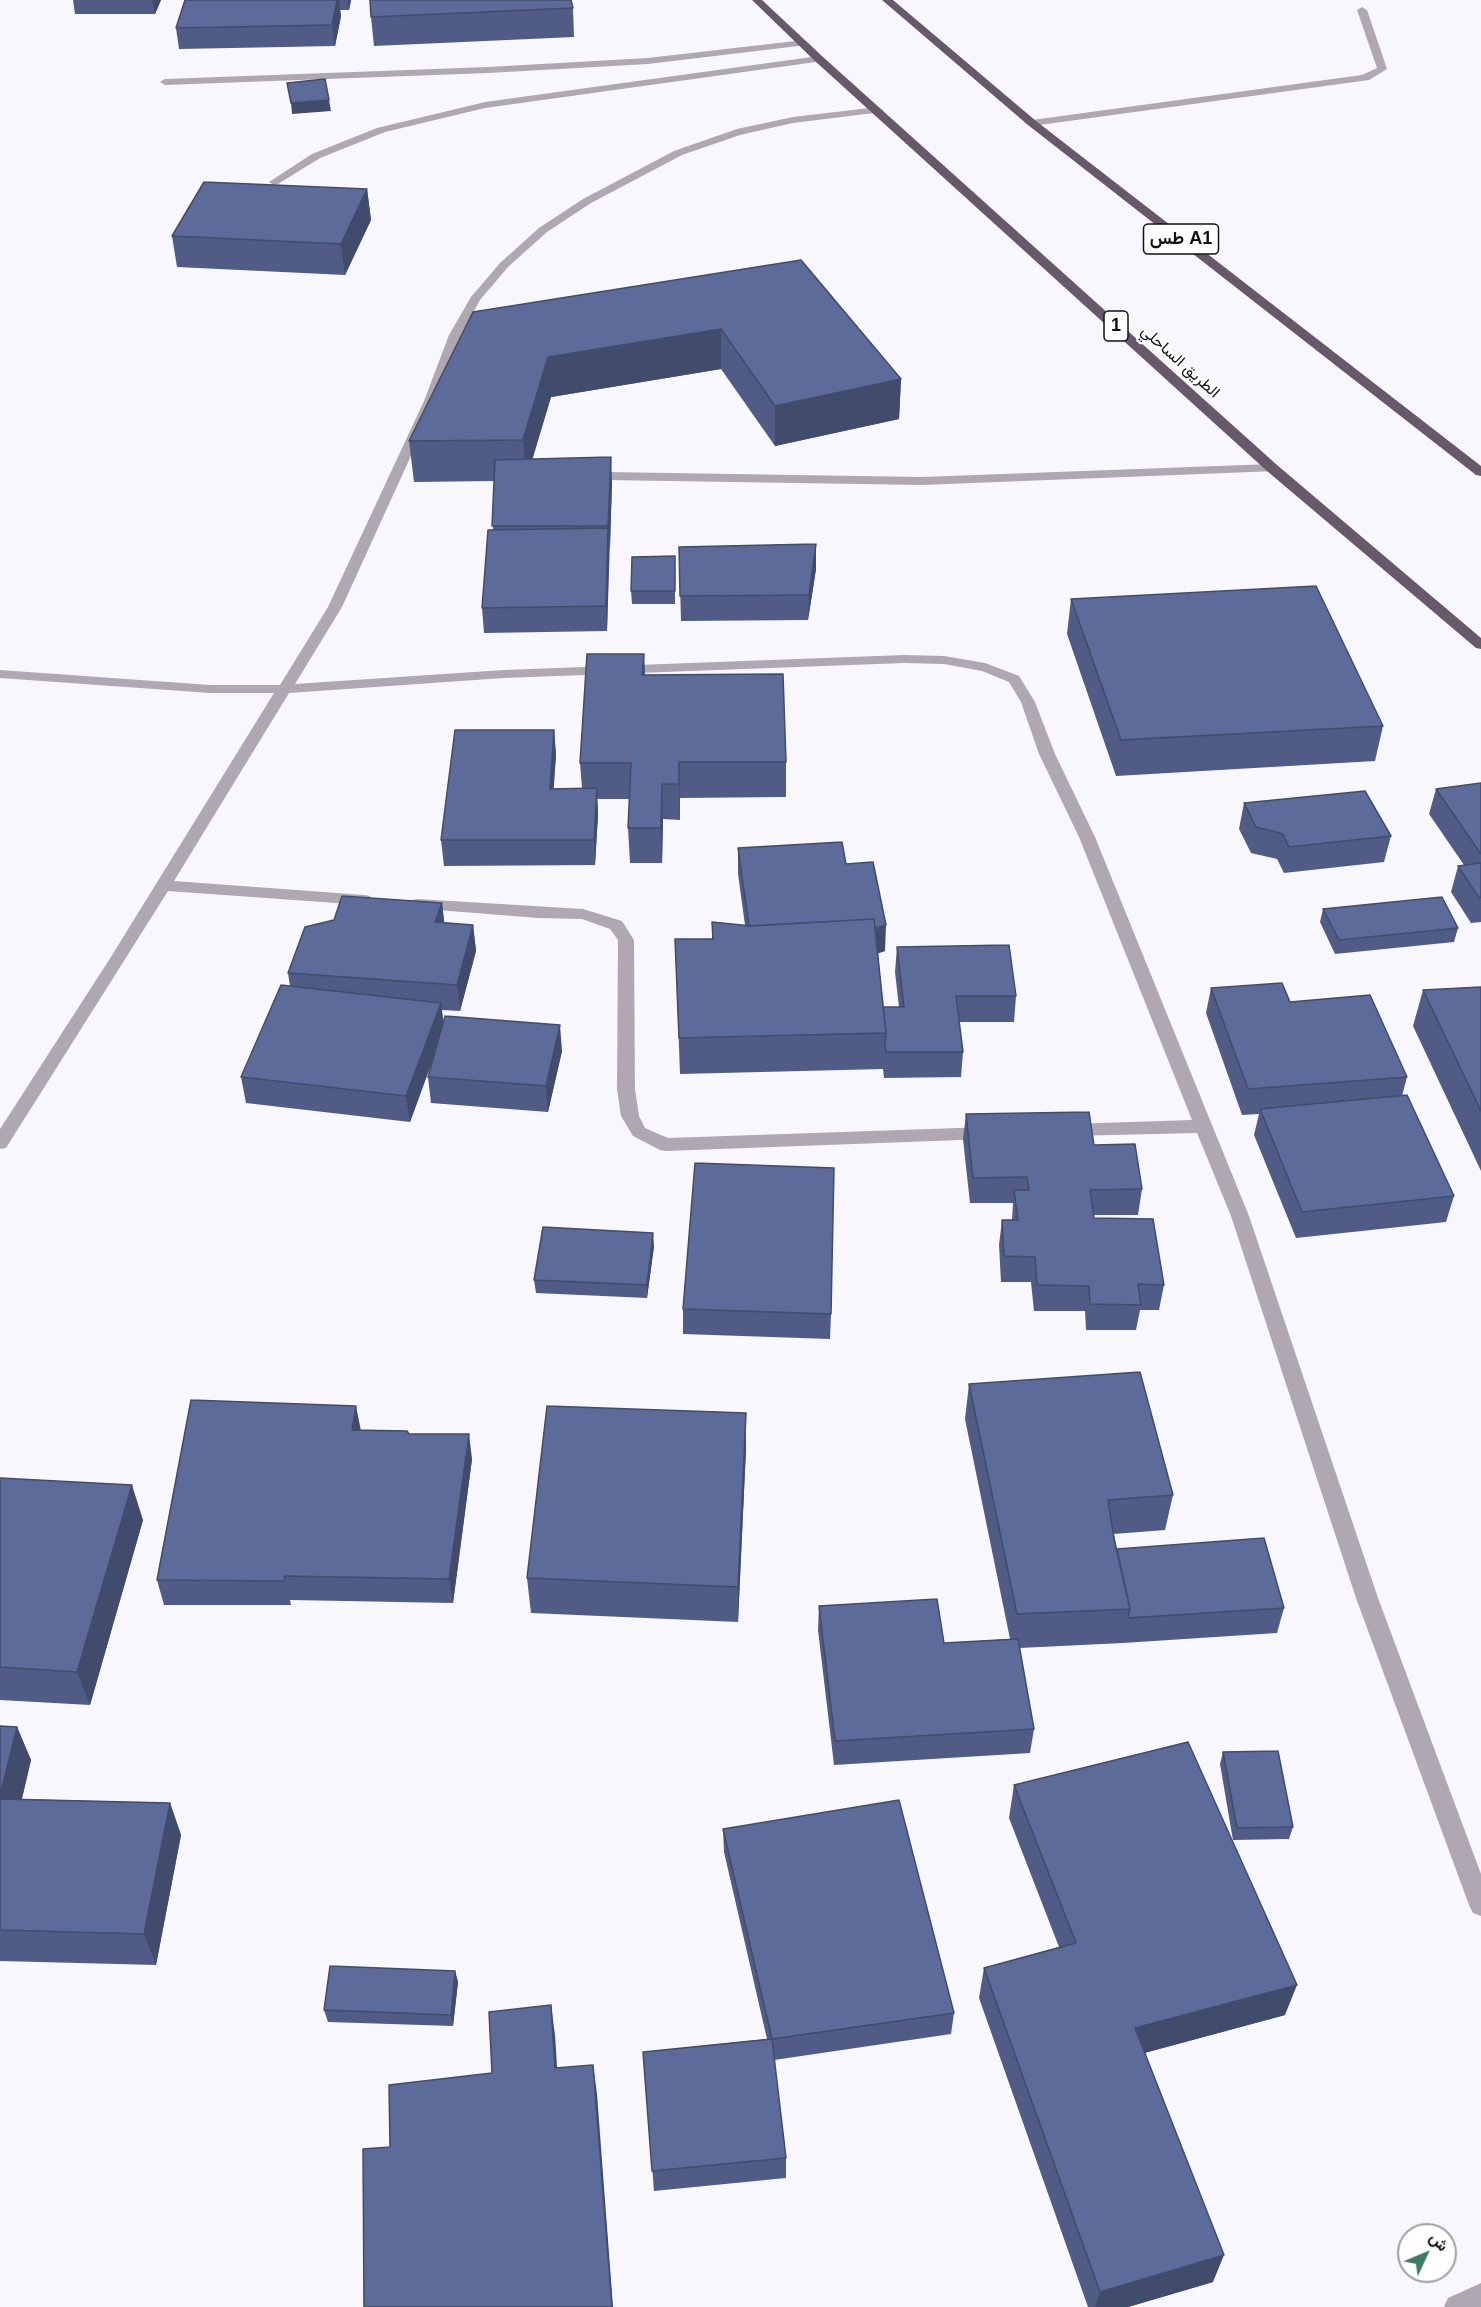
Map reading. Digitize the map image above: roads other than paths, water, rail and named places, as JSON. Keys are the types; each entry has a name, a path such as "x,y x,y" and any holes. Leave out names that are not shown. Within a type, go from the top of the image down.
{"highway":[{"name":"الطريق الساحلي","path":"757,0 804,42 819,59 1272,468 1481,645"},
{"name":"طس A1","path":"887,0 1032,123 1481,472"}],"street":[{"path":"1032,123 1365,78 1382,69 1362,10"},
{"path":"165,82 637,62 804,42"},
{"path":"274,182 315,156 381,130 485,105 819,59"},
{"path":"0,1143 335,607 430,402 455,334 475,299 504,265 543,230 587,201 678,153 737,132 782,122 878,110"},
{"path":"606,476 922,481 1272,468"},
{"path":"0,674 210,689 285,689 493,674 904,659 944,660 985,667 1014,679 1028,702 1047,754 1087,837 1240,1216 1366,1598 1481,1905"},
{"path":"162,885 538,913 584,914 616,925 627,940 626,1089 630,1116 639,1132 666,1145 1000,1133"},
{"path":"1048,1131 1204,1126"},
{"path":"1457,2307 1481,2296"}]}
